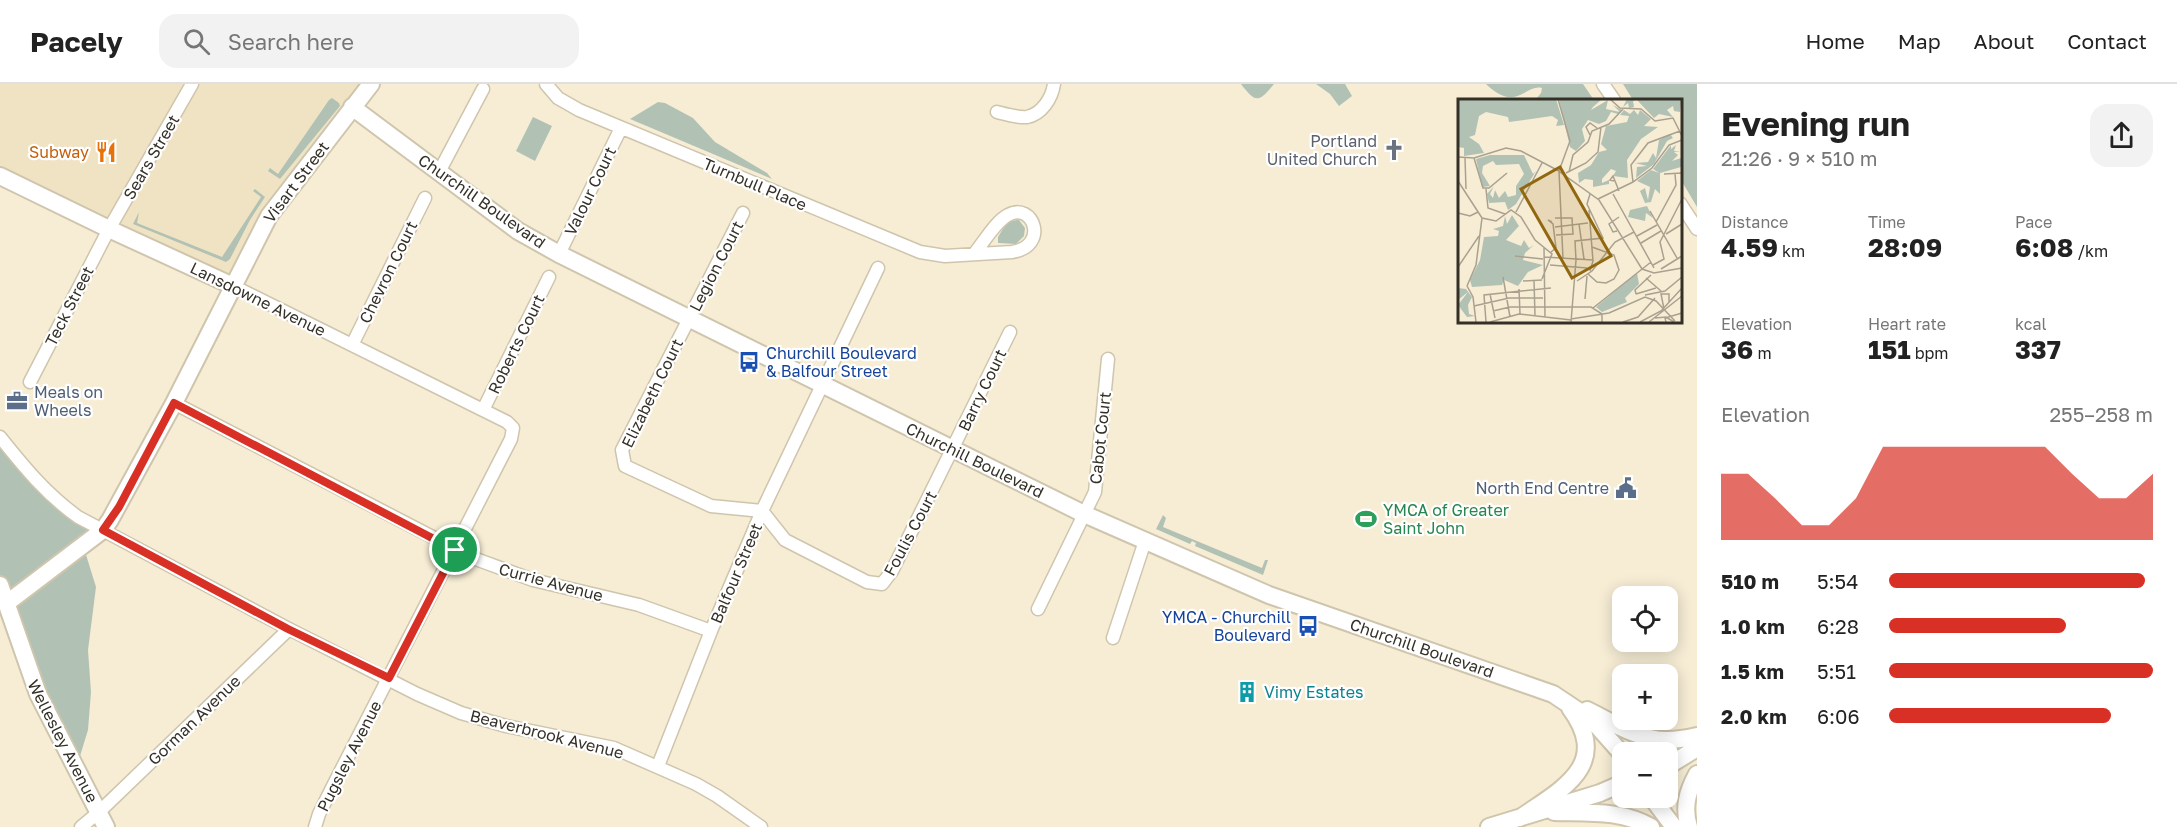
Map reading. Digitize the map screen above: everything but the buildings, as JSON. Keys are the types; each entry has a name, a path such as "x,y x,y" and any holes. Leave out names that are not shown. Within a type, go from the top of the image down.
{"street":[{"name":"Sears Street","path":"109,229 192,84"},
{"name":"Visart Street","path":"7,603 103,530 119,507 174,403 269,216 371,84"},
{"name":"Turnbull Place","path":"546,84 553,94 564,102 903,247 939,256 974,254 1023,249 1031,242 1035,233 1031,219 1022,212 1009,214 1002,219 974,254"},
{"path":"997,112 1026,117 1038,112 1046,103 1054,84"},
{"path":"1603,84 1613,99"},
{"path":"439,172 483,89"},
{"name":"Churchill Boulevard","path":"352,107 518,231 559,254 1084,514 1269,595 1522,682 1564,700 1592,720 1612,742"},
{"name":"Valour Court","path":"559,254 621,128"},
{"name":"Lansdowne Avenue","path":"1,177 233,286 509,423 513,428"},
{"name":"Chevron Court","path":"352,345 425,198"},
{"path":"1682,206 1697,229"},
{"name":"Legion Court","path":"689,319 743,213"},
{"name":"Teck Street","path":"30,382 109,229"},
{"name":"Balfour Street","path":"658,766 711,631 762,511 878,268"},
{"name":"Roberts Court","path":"483,410 549,277"},
{"name":"Elizabeth Court","path":"689,319 622,450 625,466 711,506 762,511"},
{"name":"Barry Court","path":"953,449 1011,332"},
{"name":"Cabot Court","path":"1038,609 1095,492 1108,359"},
{"name":"Currie Avenue","path":"174,403 455,550 487,564 533,580 639,605 711,631"},
{"name":"Pugsley Avenue","path":"315,827 324,804 511,439 513,428"},
{"name":"Beaverbrook Avenue","path":"0,437 47,493 78,517 288,629 417,694 469,715 506,726 614,748 658,766 717,796 761,827"},
{"name":"Foulis Court","path":"762,511 785,540 867,582 882,584 892,572 953,449"},
{"path":"1113,638 1145,541"},
{"name":"Wellesley Avenue","path":"0,586 38,694 103,820"},
{"name":"Gorman Avenue","path":"81,827 103,820 288,629"},
{"path":"1564,700 1644,736 1668,740 1697,736"},
{"path":"1520,818 1566,787 1574,779 1584,761 1586,742 1583,729 1564,700"},
{"path":"1678,759 1697,748"},
{"path":"1689,827 1686,806 1690,787 1697,774"},
{"path":"1489,827 1541,812 1612,787"},
{"path":"1660,808 1674,827"},
{"path":"1541,812 1619,815 1651,827"}],"shaded area":[{"path":"0,84 371,84 283,196 233,286 0,176"}],"green space":[{"path":"1241,84 1274,84 1261,97 1254,98"},
{"path":"1316,84 1345,84 1352,96 1339,106 1330,94"},
{"path":"1486,84 1583,84 1593,99 1532,99 1537,98 1542,88 1512,97 1496,92"},
{"path":"1623,84 1697,84 1697,207 1682,182 1682,99 1632,99"},
{"path":"332,98 340,106 280,179 268,171 270,168 278,174"},
{"path":"658,102 665,103 693,118 715,142 767,173 772,179 630,119"},
{"path":"533,117 552,126 535,161 516,151"},
{"path":"255,189 265,197 230,259 226,262 133,224 139,212 137,223 222,257 261,197 253,191"},
{"path":"1019,220 1025,228 1024,236 1016,244 998,243 998,237 1006,225 1011,221"},
{"path":"0,437 34,480 103,530 83,545 96,587 88,650 91,692 88,730 76,769 0,585"},
{"path":"1163,515 1166,518 1163,527 1262,568 1265,560 1268,560 1263,575 1195,546 1196,543 1192,541 1190,544 1156,529"}],"place":[{"name":"Portland United Church","path":"1394,150"},
{"name":"Subway","path":"106,152"},
{"name":"Churchill Boulevard & Balfour Street","path":"749,362"},
{"name":"Meals on Wheels","path":"17,401"},
{"name":"North End Centre","path":"1626,488"},
{"name":"YMCA of Greater Saint John","path":"1366,519"},
{"name":"YMCA - Churchill Boulevard","path":"1308,626"},
{"name":"Vimy Estates","path":"1247,692"}],"route":[{"path":"174,403 455,550 389,678 288,629 103,530 119,507 174,403"}]}
